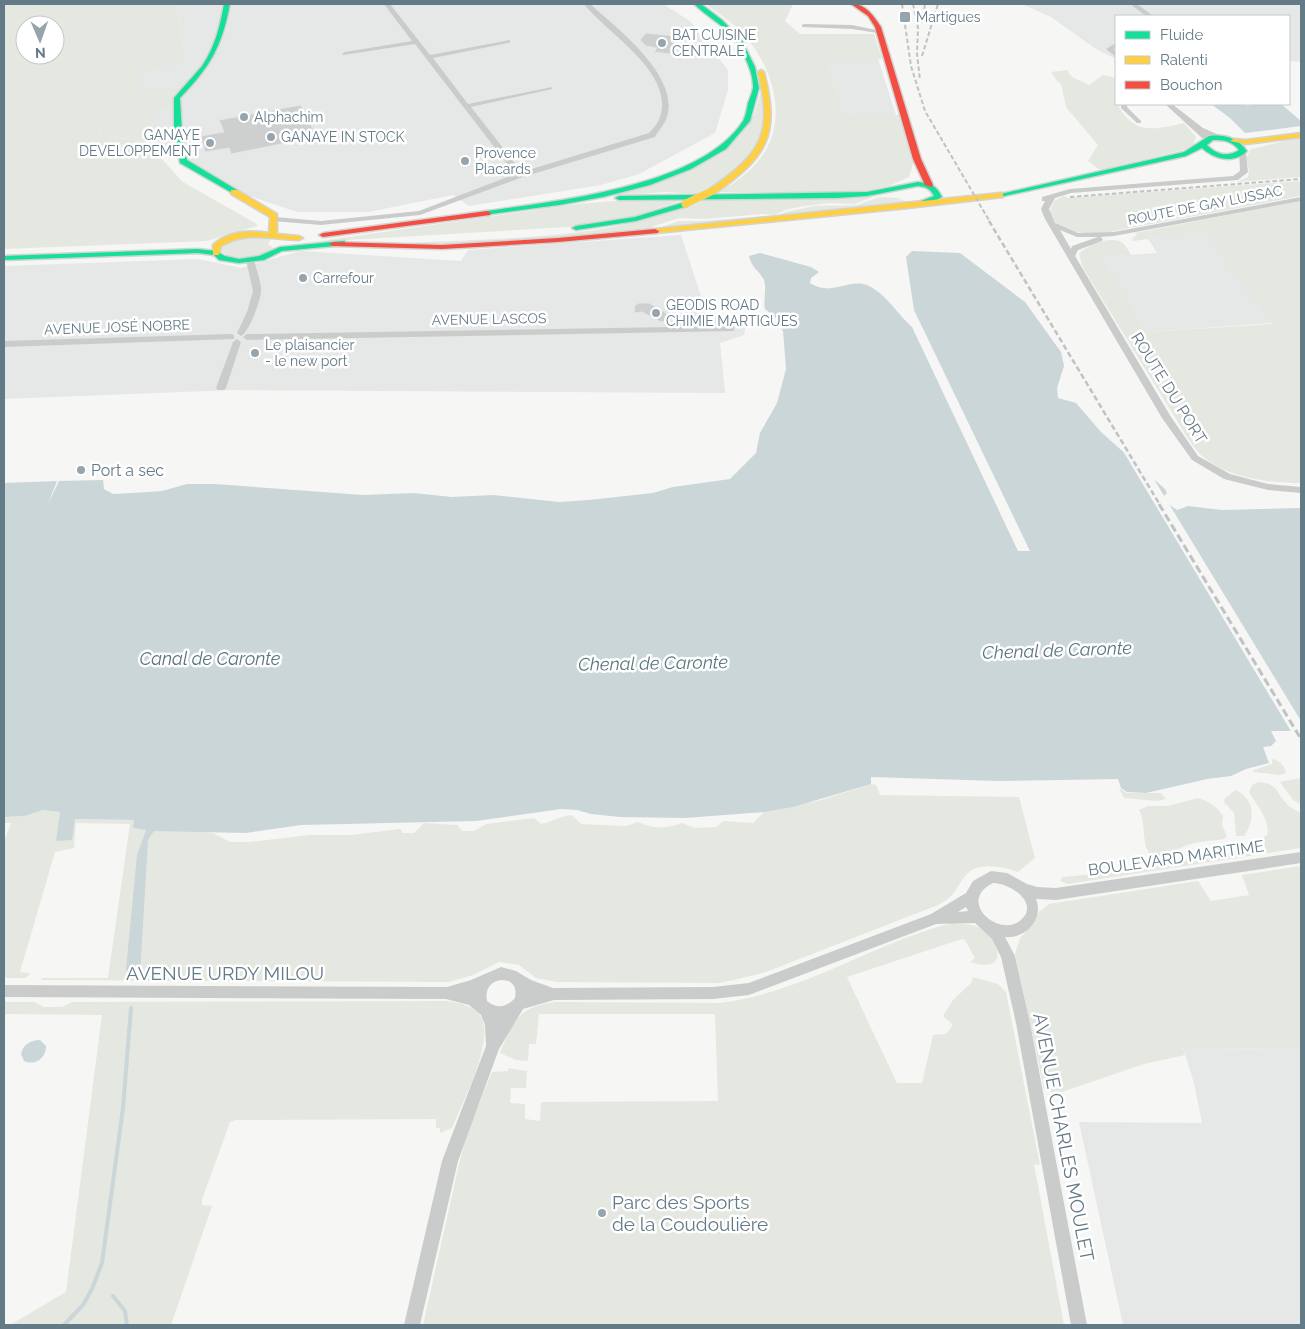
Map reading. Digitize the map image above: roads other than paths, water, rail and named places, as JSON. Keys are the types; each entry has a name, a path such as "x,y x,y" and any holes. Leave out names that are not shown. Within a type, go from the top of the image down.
{"street":[{"path":"227,4 220,45 206,70 177,98 178,132 184,161 275,231 294,239 600,200 646,197 859,194 886,191 906,185 930,186 965,194 1026,190"},
{"path":"387,4 520,174"},
{"path":"256,232 275,231 286,223 321,223 420,213 491,188 520,174 652,135 659,128 666,103 662,84 644,59 587,4"},
{"path":"333,244 564,230 636,219 685,204 714,190 736,175 758,154 766,139 769,99 762,73 754,57 735,35 697,4"},
{"path":"848,4 866,17 878,32"},
{"path":"854,4 871,16 878,26 878,32 917,159 930,186 938,192 938,197 924,204 902,196 901,188 906,185 916,169 917,159"},
{"path":"1133,4 1149,15"},
{"path":"804,26 852,27 878,32"},
{"path":"498,212 636,186 692,166 720,148 744,124 751,113 755,98 756,88 753,73 735,35"},
{"path":"429,57 508,41"},
{"path":"345,54 416,42"},
{"path":"1115,45 1110,47 1115,55"},
{"path":"467,106 550,88"},
{"path":"1124,105 1125,111 1139,122"},
{"path":"1169,105 1200,130 1234,141 1297,135"},
{"path":"1200,130 1214,154"},
{"path":"1225,157 1236,156 1242,151 1297,135"},
{"path":"4,253 175,247 222,240 237,234 275,231 333,244 442,247 549,241 887,208 1026,190 1186,154 1206,142 1222,138"},
{"path":"1052,196 1079,190 1235,178 1242,175 1244,169 1242,151 1234,141"},
{"path":"1148,164 1214,154 1225,157 1244,169"},
{"name":"ROUTE DU PORT","path":"1052,196 1045,209 1079,279 1105,315"},
{"name":"ROUTE DU PORT","path":"1052,196 1042,201 1039,209 1041,217 1072,255 1105,315 1167,418 1195,458 1227,477 1246,483 1301,490"},
{"name":"ROUTE DE GAY LUSSAC","path":"1072,255 1075,248 1083,244 1114,234 1301,199"},
{"name":"ROUTE DE GAY LUSSAC","path":"1053,224 1077,235"},
{"path":"4,258 179,252 216,253 228,260 250,260 272,254 275,231"},
{"name":"ROUTE DE GAY LUSSAC","path":"1061,242 1077,235 1114,234"},
{"path":"216,253 217,245 222,240"},
{"name":"ROUTE DE GAY LUSSAC","path":"1061,242 1083,244"},
{"path":"221,388 234,340 245,340 244,335 257,291 250,260"},
{"name":"AVENUE LASCOS","path":"244,335 731,329"},
{"name":"AVENUE JOSÉ NOBRE","path":"4,344 128,339 234,340"},
{"name":"BOULEVARD MARITIME","path":"1024,889 1037,893 1056,894 1301,858"},
{"path":"936,918 982,921 1006,932 1017,930 1028,924 1033,912 1032,900 1024,889 1010,880 991,878 982,880 975,887 971,897 973,910 982,921"},
{"name":"BOULEVARD MARITIME","path":"1033,912 1041,901 1056,894"},
{"path":"483,1007 498,1014 504,1014 518,1005 554,994 713,994 749,989 788,976 936,918 971,897"},
{"name":"AVENUE CHARLES MOULET","path":"982,921 997,935 1008,956 1023,1023 1079,1325"},
{"path":"1008,956 1017,930"},
{"path":"493,1046 492,1025 483,1007 480,992 486,980 492,976 506,974 530,986 554,994"},
{"path":"412,1325 452,1153 493,1046 506,1021 518,1005 523,991 518,979"},
{"name":"AVENUE URDY MILOU","path":"4,991 446,993 465,989 486,980"},
{"name":"AVENUE URDY MILOU","path":"446,993 472,999 483,1007"}],"water":[{"path":"1212,105 1282,105 1301,121 1301,126 1245,133 1230,118"},
{"name":"Canal de Caronte","path":"912,251 960,253 1025,302 1061,352 1064,366 1057,388 1058,398 1076,403 1101,432 1165,489 1167,493 1161,499 1177,510 1188,506 1222,510 1301,508 1301,731 1271,731 1276,741 1271,746 1263,747 1269,763 1246,769 1231,776 1207,779 1146,793 1127,792 1121,788 1118,779 998,781 871,777 871,784 793,807 764,812 685,818 620,817 561,809 476,821 301,825 246,833 154,831 148,840 140,976 128,976 126,969 137,855 146,830 133,828 134,820 75,819 72,840 56,841 60,812 43,810 25,816 4,817 4,483 57,481 48,504 59,481 103,480 104,489 113,494 162,491 187,484 214,484 363,495 414,493 452,497 493,495 559,502 653,493 673,487 730,479 756,453 760,433 777,403 786,369 783,331 775,317 765,309 764,280 752,264 749,256 760,253 811,267 819,272 811,278 810,283 818,287 831,288 850,284 863,284 870,287 883,296 912,327 1018,551 1030,551 914,310 906,257"},
{"path":"40,1040 46,1046 46,1050 40,1060 36,1062 24,1061 21,1054 23,1048 30,1042"}],"waterway":[{"path":"64,1325 83,1305 92,1289 102,1263 123,1108 131,1008"},
{"path":"113,1296 125,1311 127,1325"}],"railway":[{"path":"902,4 911,66 925,111 990,222"},
{"path":"913,4 918,28 917,54 920,80"},
{"path":"922,23 925,4"},
{"path":"922,56 938,4"},
{"path":"1070,197 1301,179"},
{"path":"989,221 1160,505"},
{"path":"1159,504 1301,739"}],"place":[{"name":"Martigues","path":"905,17"},
{"name":"BAT CUISINE CENTRALE","path":"662,43"},
{"name":"Alphachim","path":"244,117"},
{"name":"GANAYE IN STOCK","path":"271,137"},
{"name":"GANAYE DEVELOPPEMENT","path":"210,143"},
{"name":"Provence Placards","path":"465,161"},
{"name":"Carrefour","path":"303,278"},
{"name":"GEODIS ROAD CHIMIE MARTIGUES","path":"656,313"},
{"name":"Le plaisancier - le new port","path":"255,353"},
{"name":"Port a sec","path":"81,470"},
{"name":"Parc des Sports de la Coudoulière","path":"602,1213"}],"water label":[{"name":"Chenal de Caronte","path":"1057,650"},
{"name":"Chenal de Caronte","path":"653,663"}]}
